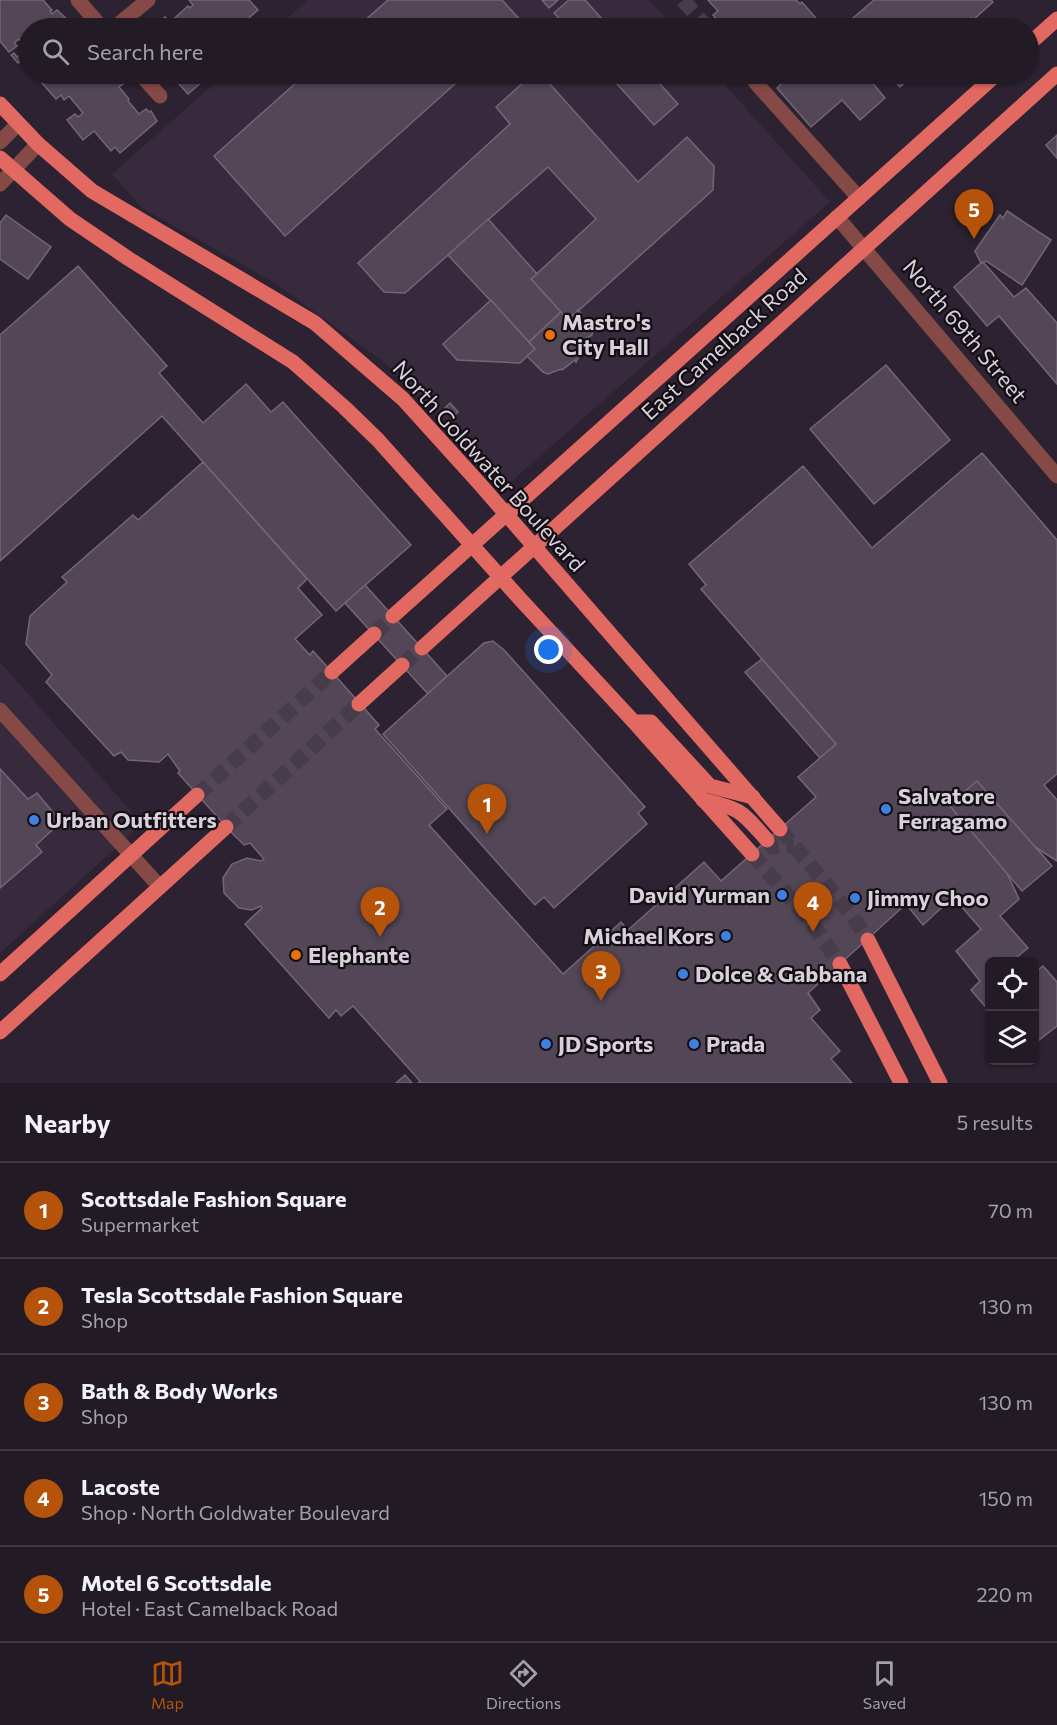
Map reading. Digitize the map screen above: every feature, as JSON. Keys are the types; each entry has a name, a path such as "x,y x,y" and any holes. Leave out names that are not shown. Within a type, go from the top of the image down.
{"main road":[{"path":"1039,36 1057,19"},
{"name":"East Camelback Road","path":"422,648 1057,74"},
{"name":"East Camelback Road","path":"393,616 986,84"},
{"name":"North Goldwater Boulevard","path":"0,104 38,144 92,191 315,323 403,399 506,513 780,829"},
{"path":"0,158 61,212 293,362 378,440 752,854"},
{"path":"332,672 374,634"},
{"path":"360,704 402,665"},
{"path":"634,722 651,722 710,786 753,797"},
{"path":"0,974 197,795"},
{"path":"703,800 732,807 743,813 767,840"},
{"path":"0,1032 226,827"},
{"path":"868,940 940,1083"},
{"path":"840,964 901,1083"}],"street":[{"path":"78,0 93,18"},
{"path":"126,18 148,0"},
{"path":"150,84 160,96"},
{"path":"757,84 859,198"},
{"path":"0,142 18,124"},
{"path":"0,184 38,144"},
{"name":"North 69th Street","path":"837,217 1057,476"},
{"path":"0,710 160,887"}],"shaded area":[{"path":"308,0 649,0 666,18 287,18"},
{"path":"214,84 724,84 830,202 506,486 462,436 385,363 275,283 142,208 112,174"},
{"path":"0,662 142,824 0,953"}],"building":[{"path":"0,0 43,0 52,10 50,11 52,14 57,10 66,18 18,18 18,40 14,43 17,46 9,52 0,41"},
{"path":"189,0 249,0 258,10 249,18 175,18 188,6 190,8 193,5"},
{"path":"388,0 502,0 518,18 367,18"},
{"path":"542,0 558,0 549,8"},
{"path":"569,0 585,0 601,18 559,18 554,13"},
{"path":"708,0 796,0 800,4 802,2 816,18 716,18 713,15 718,11"},
{"path":"874,0 991,0 993,2 975,18 853,18"},
{"path":"14,53 18,63 11,55"},
{"path":"43,84 123,84 119,87 139,114 146,109 151,111 157,121 120,153 115,147 111,151 94,131 83,140 67,120 75,114 78,117 83,113 69,96 64,100 61,95 56,99"},
{"path":"179,84 200,84 188,94"},
{"path":"295,84 455,84 285,236 214,156"},
{"path":"522,84 550,84 638,182 687,137 714,166 713,190 568,320 531,279 596,219 548,167 405,293 384,292 358,263 510,124 496,107"},
{"path":"617,84 660,84 678,104 654,125"},
{"path":"781,84 873,84 885,98 860,120 842,100 811,127 777,88"},
{"path":"1057,135 1057,158 1046,145"},
{"path":"1007,211 1051,240 1022,285 986,261 981,263 975,251 1000,215 1003,218"},
{"path":"6,215 51,247 28,279 0,259 0,223"},
{"path":"488,219 537,274 531,279 561,312 529,342 448,255"},
{"path":"981,263 984,263 1014,297 1026,288 1057,323 1057,384 999,316 987,326 954,287"},
{"path":"78,266 167,366 159,373 203,423 246,384 271,412 283,402 411,545 336,611 162,416 0,561 0,335"},
{"path":"491,300 535,349 520,363 457,360 443,344"},
{"path":"578,310 581,313 579,317 581,321 589,322 594,327 592,335 581,342 580,354 576,362 575,360 562,370 548,374 543,372 527,356 535,349 529,342 561,312 568,320"},
{"path":"886,365 950,440 874,504 810,429"},
{"path":"450,403 458,412 452,417 445,408"},
{"path":"982,453 1057,540 1057,774 1044,785 1057,800 1057,861 1032,845 1005,869 1019,899 1000,916 1028,948 1017,957 985,957 985,1006 971,990 980,981 956,951 981,929 953,897 923,925 906,904 808,993 820,1010 811,1018 840,1051 831,1059 852,1083 418,1083 420,1081 353,1006 341,1016 336,1010 329,1018 245,924 262,908 261,906 252,910 239,908 224,893 223,878 232,864 247,858 261,861 264,859 250,843 244,845 230,831 178,773 180,771 168,754 159,762 128,760 121,752 114,756 46,682 52,675 26,644 30,616 67,582 62,577 133,515 138,520 203,462 307,579 298,588 322,615 295,639 310,655 313,651 332,672 379,725 375,729 447,809 429,825 563,974 621,922 628,930 704,862 721,881 816,797 798,777 836,744 701,589 706,585 689,564 803,466 872,548"},
{"path":"365,585 447,676 428,694 345,603"},
{"path":"493,641 504,650 645,807 638,813 647,824 554,908 544,897 535,905 383,734 484,643"},
{"path":"762,659 836,744 820,758 745,672"},
{"path":"0,769 28,799 37,793 61,822 36,845 42,852 0,888"},
{"path":"977,781 1052,866 1022,891 949,805"},
{"path":"1043,966 1057,982 1057,1026 1039,1040 1039,1011 1039,969"},
{"path":"405,1075 412,1083 396,1083"}],"tunnel":[{"path":"683,0 698,18"},
{"path":"374,634 393,616"},
{"path":"402,665 422,648"},
{"path":"197,795 332,672"},
{"path":"226,827 359,704"},
{"path":"780,829 851,914 868,940"},
{"path":"767,840 773,847 794,846"},
{"path":"752,854 811,922 840,964"}],"place":[{"name":"Motel 6 Scottsdale","path":"974,239"},
{"name":"Mastro's City Hall","path":"550,335"},
{"name":"Salvatore Ferragamo","path":"886,809"},
{"name":"Urban Outfitters","path":"34,820"},
{"name":"Scottsdale Fashion Square","path":"487,834"},
{"name":"David Yurman","path":"782,895"},
{"name":"Jimmy Choo","path":"855,898"},
{"name":"Lacoste","path":"813,932"},
{"name":"Michael Kors","path":"726,936"},
{"name":"Tesla Scottsdale Fashion Square","path":"380,937"},
{"name":"Elephante","path":"296,955"},
{"name":"Dolce & Gabbana","path":"683,974"},
{"name":"Bath & Body Works","path":"601,1001"},
{"name":"JD Sports","path":"546,1044"},
{"name":"Prada","path":"694,1044"}]}
